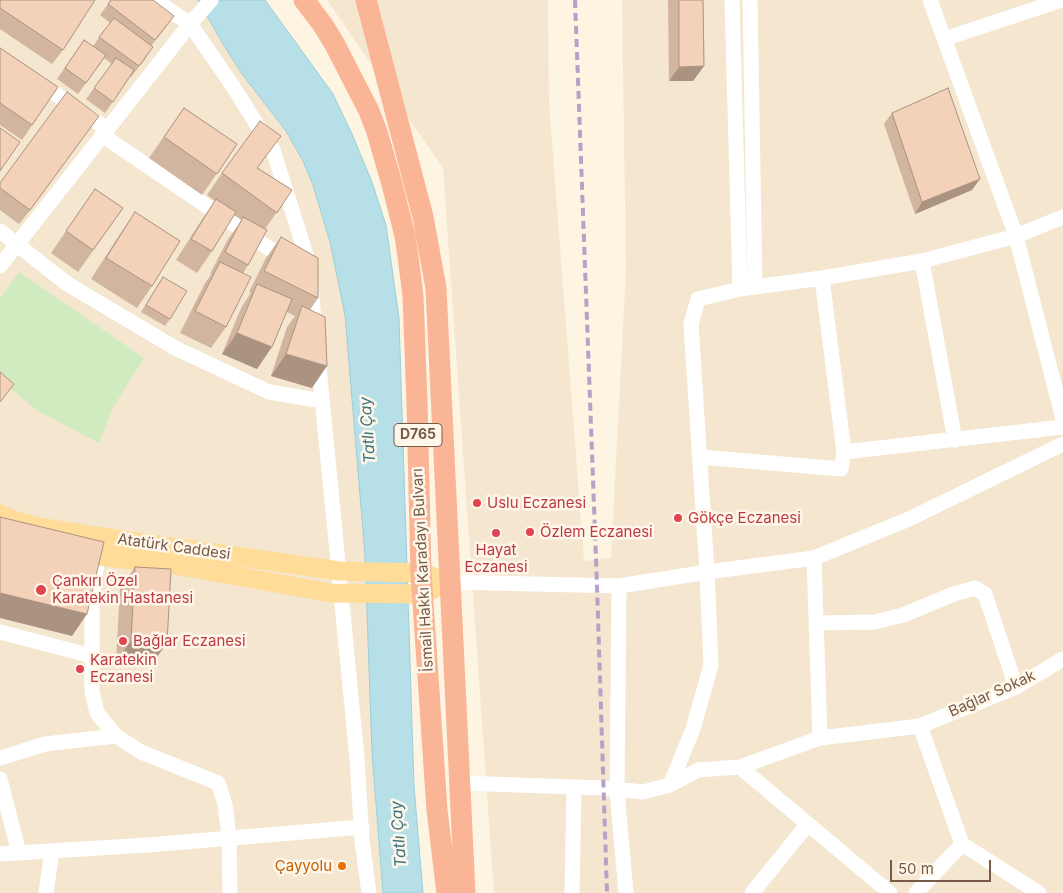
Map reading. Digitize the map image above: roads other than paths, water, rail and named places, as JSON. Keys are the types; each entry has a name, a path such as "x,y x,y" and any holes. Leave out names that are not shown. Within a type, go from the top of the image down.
{"highway":[{"name":"İsmail Hakkı Karadayı Bulvarı","path":"304,0 334,43 369,111 385,160 405,236 413,296 422,584 437,810 446,893"},
{"name":"D765","path":"366,0 423,217 436,288 465,893"}],"main road":[{"name":"Atatürk Caddesi","path":"0,514 38,527 422,584"},
{"name":"Atatürk Caddesi","path":"59,548 99,556 181,566 324,592 345,593 422,584"},
{"path":"422,584 449,582"}],"street":[{"path":"155,0 190,24 232,85 273,150 309,264 322,401 344,571 362,827 369,893"},
{"path":"0,266 190,24 211,0"},
{"path":"732,0 740,289"},
{"path":"750,0 755,287"},
{"path":"930,0 1016,236 1063,419"},
{"path":"944,39 1062,0"},
{"path":"25,72 105,132 310,276"},
{"path":"670,785 693,729 711,665 691,324 698,299 740,289 822,278 922,261 1016,236 1063,217"},
{"path":"0,231 66,283 175,348 269,392 322,401"},
{"path":"922,261 955,440"},
{"path":"700,458 841,469 844,452 822,278"},
{"path":"844,452 1063,427"},
{"path":"449,582 619,586 814,558 909,519 1063,444"},
{"path":"99,556 92,594 92,692 97,713 116,736 141,752 218,783 225,804 230,893"},
{"path":"814,558 820,738"},
{"path":"619,586 617,790 626,893"},
{"path":"817,623 875,622 903,615 954,594 975,588 985,594 1016,687"},
{"path":"0,632 92,656"},
{"name":"Bağlar Sokak","path":"459,783 604,788 643,792 670,785 698,770 740,766 820,738 920,726 1016,687 1063,659"},
{"path":"920,726 962,844 1039,893"},
{"path":"0,758 45,744 116,736"},
{"path":"740,766 890,893"},
{"path":"0,780 19,853"},
{"path":"572,893 574,787"},
{"path":"752,893 808,824"},
{"path":"0,854 362,827"},
{"path":"916,893 962,844"},
{"path":"46,893 52,850"}],"water":[{"name":"Tatlı Çay","path":"198,0 265,0 333,94 372,182 386,225 399,318 414,786 423,893 383,893 372,753 365,555 345,315 330,242 313,185 303,161 286,131 242,74"}],"railway":[{"path":"575,0 607,893"}],"place":[{"name":"Uslu Eczanesi","path":"477,503"},
{"name":"Gökçe Eczanesi","path":"678,518"},
{"name":"Özlem Eczanesi","path":"530,532"},
{"name":"Hayat Eczanesi","path":"496,533"},
{"name":"Çankırı Özel Karatekin Hastanesi","path":"41,590"},
{"name":"Bağlar Eczanesi","path":"123,641"},
{"name":"Karatekin Eczanesi","path":"80,669"},
{"name":"Çayyolu","path":"342,866"}]}
